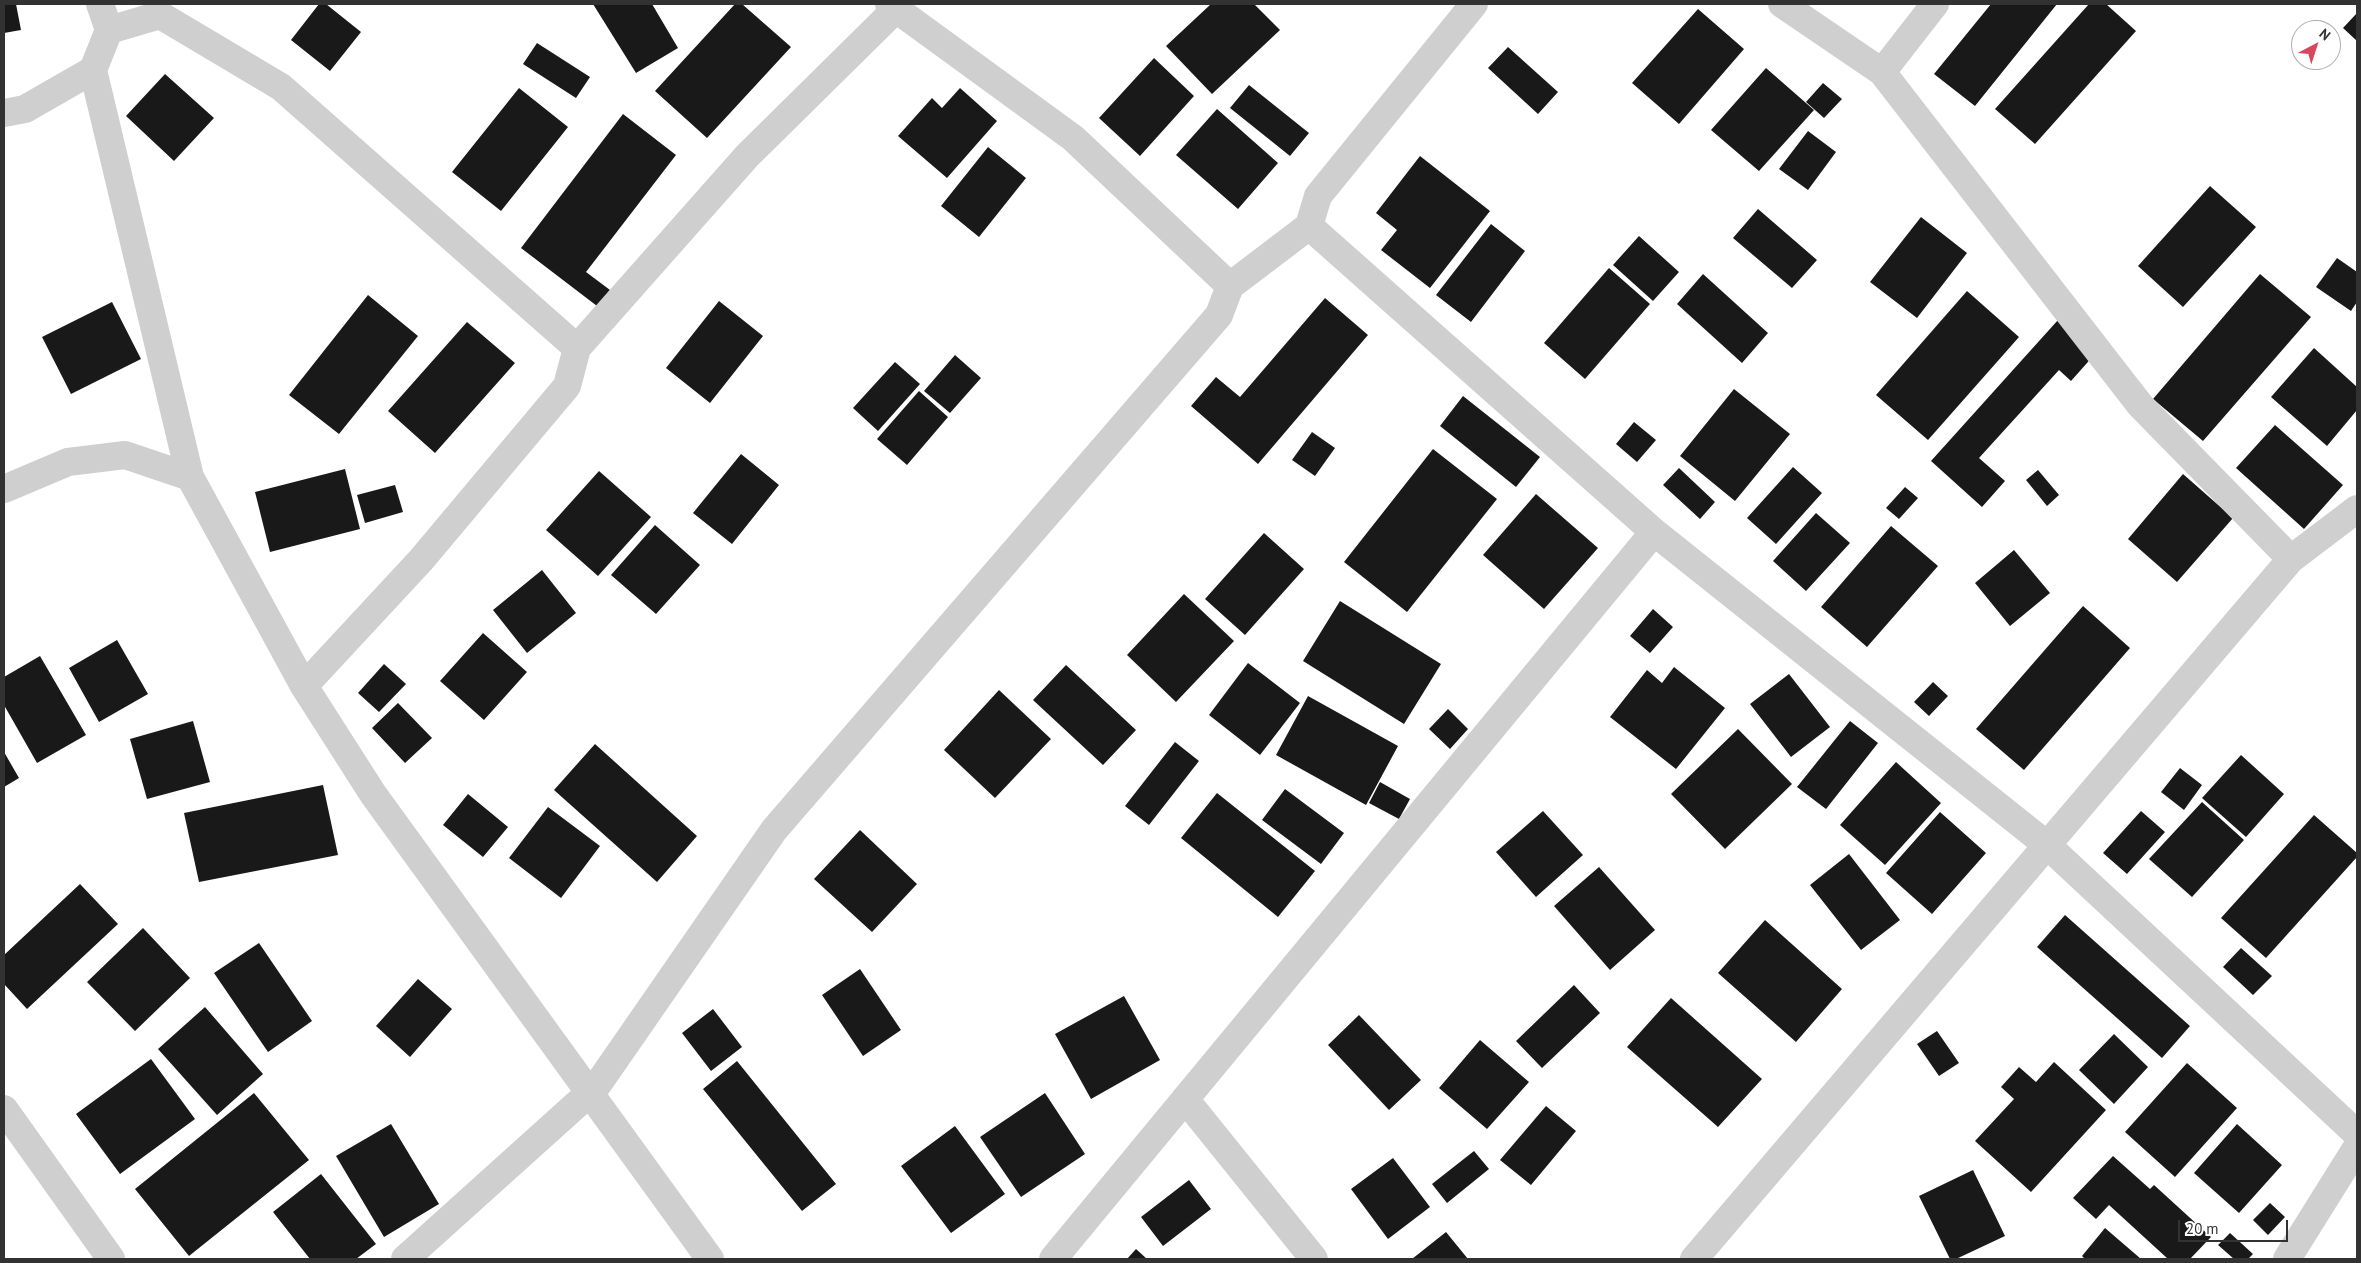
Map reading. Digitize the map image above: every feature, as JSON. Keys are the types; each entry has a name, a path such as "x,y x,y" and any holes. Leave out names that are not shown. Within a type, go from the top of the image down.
{"street":[{"path":"100,4 110,30 93,70 190,477 304,686 373,794 710,1259"},
{"path":"405,1259 596,1087 774,830 1219,315 1230,286 1310,226 1318,196 1474,4"},
{"path":"1782,4 1882,72 2140,405 2291,559"},
{"path":"1882,72 1935,4"},
{"path":"304,686 421,560 567,386 577,348 747,156 892,7 1073,138 1230,286"},
{"path":"110,30 160,15 281,87 577,348"},
{"path":"4,113 25,108 93,70"},
{"path":"1310,226 1654,532 2047,845 2357,1134"},
{"path":"4,489 68,462 125,455 190,477"},
{"path":"1694,1259 2291,559 2357,509"},
{"path":"1053,1259 1654,532"},
{"path":"1185,1099 1314,1259"},
{"path":"4,1109 111,1259"},
{"path":"2287,1259 2357,1147"}],"building":[{"path":"4,4 16,4 21,30 4,33"},
{"path":"319,4 326,4 361,32 330,71 291,40"},
{"path":"593,4 652,4 678,48 636,73"},
{"path":"735,4 742,4 791,47 707,138 655,91"},
{"path":"1211,4 1254,4 1280,30 1212,94 1166,46"},
{"path":"1991,4 2057,4 1975,106 1934,74"},
{"path":"2089,4 2106,4 2136,31 2035,144 1995,109"},
{"path":"1698,9 1744,49 1679,124 1632,83"},
{"path":"2357,13 2357,41 2343,28"},
{"path":"537,43 590,77 576,98 523,64"},
{"path":"1508,47 1558,92 1538,114 1488,68"},
{"path":"1154,58 1194,96 1140,156 1099,118"},
{"path":"1766,68 1814,110 1759,171 1711,130"},
{"path":"165,74 214,118 174,161 126,116"},
{"path":"1823,83 1842,99 1824,118 1806,102"},
{"path":"1249,85 1309,133 1290,156 1230,108"},
{"path":"519,88 568,127 501,211 452,172"},
{"path":"960,88 997,121 947,178 898,136 932,98 942,108"},
{"path":"1217,109 1278,163 1238,209 1176,155"},
{"path":"623,114 676,155 586,272 610,290 597,306 521,248"},
{"path":"1808,131 1836,152 1808,190 1779,169"},
{"path":"988,147 1026,178 979,237 941,206"},
{"path":"1420,156 1490,211 1430,288 1381,250 1397,230 1376,213"},
{"path":"2210,186 2256,227 2183,307 2138,266"},
{"path":"1758,209 1817,260 1792,288 1733,238"},
{"path":"1921,217 1967,253 1917,318 1870,282"},
{"path":"1491,224 1525,251 1471,322 1436,295"},
{"path":"1639,236 1679,272 1653,301 1613,265"},
{"path":"2337,258 2357,272 2357,302 2351,311 2316,287"},
{"path":"1609,268 1650,304 1585,379 1544,343"},
{"path":"1703,274 1768,333 1742,363 1677,304"},
{"path":"2260,274 2311,317 2203,441 2153,399"},
{"path":"1967,291 2019,337 1928,440 1876,395"},
{"path":"368,295 418,336 339,434 289,395"},
{"path":"1325,298 1368,335 1258,464 1191,406 1216,377 1240,397"},
{"path":"719,301 763,336 710,403 666,368"},
{"path":"112,302 141,359 71,394 42,337"},
{"path":"2058,320 2095,354 2071,381 2059,370 1979,458 2005,481 1982,507 1931,461"},
{"path":"467,322 515,363 435,453 388,411"},
{"path":"2314,348 2357,387 2357,410 2327,446 2271,397"},
{"path":"955,355 981,378 950,413 924,391"},
{"path":"895,362 920,384 878,431 853,408"},
{"path":"1734,389 1790,434 1735,501 1680,456"},
{"path":"919,391 948,417 907,465 877,439"},
{"path":"1463,396 1540,457 1516,487 1440,426"},
{"path":"1634,422 1656,440 1637,462 1616,444"},
{"path":"2275,425 2343,485 2304,529 2236,468"},
{"path":"1312,432 1335,448 1315,476 1292,460"},
{"path":"1433,449 1497,499 1407,612 1344,562"},
{"path":"741,454 779,485 732,544 693,513"},
{"path":"1793,467 1822,493 1776,544 1747,518"},
{"path":"1679,468 1715,502 1700,519 1663,485"},
{"path":"345,469 360,529 270,552 255,492"},
{"path":"2038,470 2059,495 2047,506 2026,480"},
{"path":"599,471 651,517 598,576 546,530"},
{"path":"2183,474 2233,518 2177,582 2128,539"},
{"path":"395,485 403,512 365,523 357,495"},
{"path":"1905,487 1918,498 1899,519 1886,508"},
{"path":"1536,494 1598,548 1544,609 1483,555"},
{"path":"1816,513 1850,543 1806,591 1773,561"},
{"path":"655,525 700,565 656,614 611,575"},
{"path":"1891,526 1938,566 1867,647 1821,607"},
{"path":"1264,533 1304,569 1245,635 1205,599"},
{"path":"2014,550 2050,593 2010,626 1975,583"},
{"path":"542,570 576,613 527,653 493,610"},
{"path":"1184,594 1234,641 1176,702 1127,655"},
{"path":"1340,601 1441,664 1404,724 1303,661"},
{"path":"2083,606 2130,648 2024,770 1976,729"},
{"path":"1653,609 1673,627 1650,653 1630,636"},
{"path":"483,633 527,672 484,720 440,681"},
{"path":"117,640 148,694 99,722 69,668"},
{"path":"40,656 86,735 37,763 4,705 4,677"},
{"path":"1248,663 1300,703 1260,755 1209,715"},
{"path":"384,664 406,684 379,712 358,693"},
{"path":"1066,665 1136,730 1103,765 1033,700"},
{"path":"1674,667 1725,708 1676,769 1610,717 1647,670 1662,683"},
{"path":"1789,674 1830,727 1791,757 1750,704"},
{"path":"1933,682 1948,696 1929,716 1914,702"},
{"path":"999,690 1051,739 995,798 944,750"},
{"path":"1308,696 1398,746 1366,805 1276,755"},
{"path":"398,703 432,738 405,763 372,728"},
{"path":"1448,709 1468,729 1450,749 1429,729"},
{"path":"193,721 210,782 147,799 130,739"},
{"path":"1850,721 1878,743 1826,809 1797,787"},
{"path":"1738,729 1792,784 1725,849 1671,794"},
{"path":"1175,742 1199,761 1149,825 1125,806"},
{"path":"595,744 697,836 657,882 554,790"},
{"path":"4,752 19,778 4,787"},
{"path":"2241,755 2284,794 2246,837 2202,798"},
{"path":"1896,762 1941,803 1885,865 1840,825"},
{"path":"2180,768 2202,785 2184,810 2161,792"},
{"path":"1380,782 1410,799 1399,819 1369,803"},
{"path":"323,785 338,855 199,882 184,813"},
{"path":"1285,789 1344,833 1321,864 1262,820"},
{"path":"1217,793 1315,871 1278,917 1181,838"},
{"path":"468,794 508,827 483,857 443,825"},
{"path":"2202,802 2244,840 2192,897 2149,859"},
{"path":"548,807 600,846 561,898 509,858"},
{"path":"1543,811 1583,855 1536,897 1496,852"},
{"path":"2141,811 2165,832 2127,874 2103,853"},
{"path":"1940,812 1986,853 1932,914 1886,873"},
{"path":"2314,815 2357,853 2357,857 2266,958 2221,918"},
{"path":"860,830 917,884 872,932 814,879"},
{"path":"1849,854 1900,920 1861,950 1810,885"},
{"path":"1599,867 1655,930 1610,970 1554,906"},
{"path":"80,884 118,924 27,1009 4,984 4,955"},
{"path":"2065,915 2190,1026 2162,1058 2037,947"},
{"path":"1765,920 1842,989 1796,1042 1718,973"},
{"path":"143,928 190,978 135,1031 87,982"},
{"path":"259,943 312,1021 268,1052 214,973"},
{"path":"2241,948 2272,976 2253,995 2223,967"},
{"path":"860,969 901,1030 863,1056 822,995"},
{"path":"418,979 452,1009 410,1057 376,1026"},
{"path":"1574,985 1600,1013 1542,1068 1516,1041"},
{"path":"1124,996 1160,1060 1091,1099 1055,1034"},
{"path":"1671,998 1762,1079 1718,1127 1627,1047"},
{"path":"205,1007 263,1074 217,1115 158,1049"},
{"path":"713,1009 742,1047 711,1071 682,1033"},
{"path":"1359,1015 1421,1080 1389,1110 1328,1045"},
{"path":"1937,1031 1959,1063 1939,1076 1917,1044"},
{"path":"2114,1034 2148,1067 2114,1104 2079,1070"},
{"path":"1480,1040 1529,1082 1487,1129 1439,1088"},
{"path":"151,1059 195,1119 120,1174 76,1114"},
{"path":"737,1061 836,1184 802,1211 703,1089"},
{"path":"2054,1062 2106,1110 2031,1192 1975,1141 2014,1099 2001,1087 2019,1067 2036,1082"},
{"path":"2187,1063 2237,1108 2175,1177 2125,1132"},
{"path":"254,1093 309,1160 189,1256 135,1189"},
{"path":"1045,1093 1085,1154 1021,1197 980,1137"},
{"path":"1546,1106 1576,1131 1531,1185 1500,1160"},
{"path":"391,1124 439,1204 384,1237 336,1156"},
{"path":"2237,1124 2282,1165 2239,1213 2194,1173"},
{"path":"955,1126 1005,1194 951,1233 901,1166"},
{"path":"1474,1151 1489,1169 1447,1203 1432,1184"},
{"path":"2113,1156 2150,1189 2154,1185 2211,1237 2190,1259 2168,1259 2109,1205 2096,1219 2073,1198"},
{"path":"1393,1158 1430,1207 1388,1239 1351,1189"},
{"path":"1973,1170 2005,1236 1956,1259 1950,1259 1919,1196"},
{"path":"321,1174 376,1244 356,1259 310,1259 273,1212"},
{"path":"1189,1180 1211,1209 1163,1246 1141,1217"},
{"path":"2270,1203 2285,1217 2268,1235 2253,1220"},
{"path":"2105,1228 2141,1259 2085,1259 2082,1256"},
{"path":"1446,1232 1468,1259 1412,1259"},
{"path":"2230,1233 2253,1254 2248,1259 2234,1259 2218,1245"},
{"path":"1136,1249 1147,1259 1127,1259"}]}
